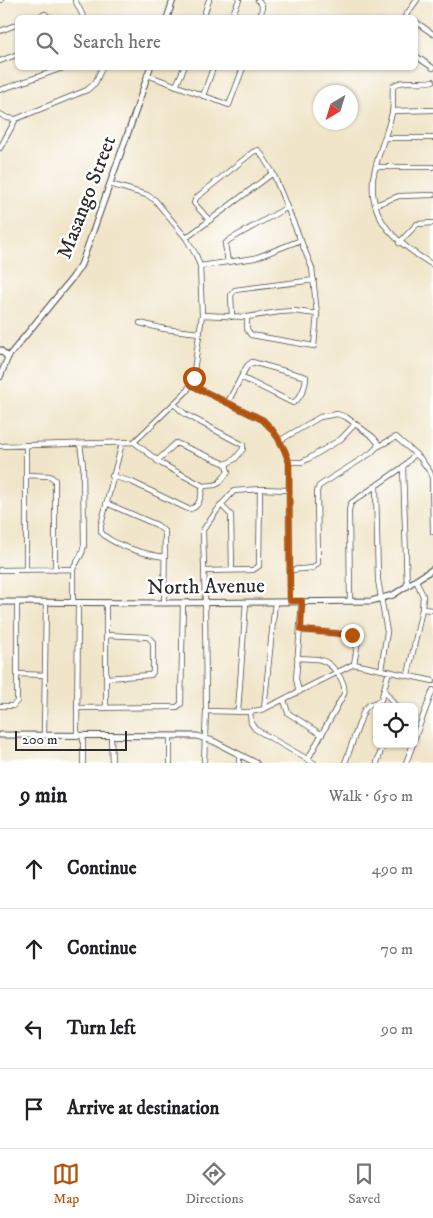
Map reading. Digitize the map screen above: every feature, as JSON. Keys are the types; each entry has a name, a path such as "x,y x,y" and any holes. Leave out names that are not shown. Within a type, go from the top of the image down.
{"street":[{"path":"75,0 83,15"},
{"path":"168,15 173,0"},
{"path":"205,15 209,0"},
{"path":"233,15 239,0"},
{"path":"258,0 262,5 261,15"},
{"path":"408,15 417,0"},
{"path":"418,23 433,34"},
{"path":"0,30 15,25"},
{"path":"0,61 15,55"},
{"path":"418,57 433,68"},
{"path":"0,90 57,70"},
{"path":"0,114 7,118 16,119 87,90 95,84 101,70"},
{"name":"Masango Street","path":"0,377 8,357 73,276 80,264 149,70"},
{"path":"176,86 183,70"},
{"path":"203,96 213,70"},
{"path":"147,75 229,105 242,70"},
{"path":"433,81 427,83 396,83 393,87 393,111 373,179 375,204 378,213 392,236 433,265"},
{"path":"393,111 433,110"},
{"path":"0,148 16,119"},
{"path":"386,138 433,138"},
{"path":"209,220 194,203 196,198 258,150 272,174 312,268 317,314 314,346 251,335 247,329 247,317"},
{"path":"376,167 433,167"},
{"path":"186,238 272,174"},
{"path":"0,446 134,442 191,385 202,315 200,266 196,255 186,238 155,200 147,195 110,184"},
{"path":"375,204 399,196 433,195"},
{"path":"228,262 225,244 229,240 286,208"},
{"path":"400,243 416,224 433,223"},
{"path":"200,266 255,258 301,240"},
{"path":"232,317 230,297 235,290 314,280"},
{"path":"202,315 247,317 294,311 317,314"},
{"path":"140,323 164,329 200,333"},
{"path":"0,350 8,357"},
{"path":"228,402 241,376 252,362 306,377 306,382 297,400 293,403 241,376"},
{"path":"191,385 263,420 270,426 289,462 290,601"},
{"path":"157,460 176,443 226,464 235,459 243,449 243,445 185,414 174,404"},
{"path":"279,441 326,415 341,414 376,441 377,447"},
{"path":"289,462 308,460 341,438 355,424"},
{"path":"290,570 313,568 318,563 317,491 319,486 372,453 377,447 396,437 426,465 432,478 433,532"},
{"path":"134,442 169,469 203,486 219,483 228,472 226,464"},
{"path":"122,443 100,528 103,535 145,554 165,557"},
{"path":"80,444 84,465 84,545 74,570 78,708 83,763"},
{"path":"26,445 26,570"},
{"path":"350,601 350,505 353,500 403,467 415,454"},
{"path":"403,467 407,587"},
{"path":"26,476 50,476 55,480 55,570"},
{"path":"112,476 132,482 188,510 196,507 203,486"},
{"path":"376,486 378,580 387,632 381,670"},
{"path":"204,763 206,711 203,530 234,491 260,489 288,490"},
{"path":"204,571 253,570 259,566 260,489"},
{"path":"106,503 161,527 165,532 164,603"},
{"path":"221,505 232,515 232,570"},
{"name":"North Avenue","path":"0,602 183,603 381,599 407,587 433,569"},
{"path":"0,570 74,570"},
{"path":"408,675 422,609 423,596 416,580"},
{"path":"299,692 296,679 302,601"},
{"path":"0,706 13,706 16,703 17,602"},
{"path":"44,735 46,602"},
{"path":"238,711 246,602"},
{"path":"264,709 275,602"},
{"path":"106,603 106,707"},
{"path":"78,708 177,707 181,704 183,603"},
{"path":"422,609 433,610"},
{"path":"301,630 354,635 358,641 354,664"},
{"path":"106,635 148,637 153,642 153,672 151,675 106,678"},
{"path":"297,658 322,660 337,672 345,690 308,760"},
{"path":"206,711 250,712 264,709 354,664 433,681"},
{"path":"345,763 364,710 369,705 381,700 389,671"},
{"path":"17,674 45,676"},
{"path":"384,690 393,703"},
{"path":"418,723 433,690"},
{"path":"284,700 288,713 322,735"},
{"path":"250,712 251,723 255,729 314,763"},
{"path":"0,735 204,738 256,763"},
{"path":"111,736 112,763"},
{"path":"170,736 170,763"},
{"path":"377,763 382,748"},
{"path":"406,763 412,748"},
{"path":"239,754 239,763"}],"route":[{"path":"194,378 191,385 263,420 270,426 287,454 289,462 290,601 302,601 301,630 352,635"}]}
